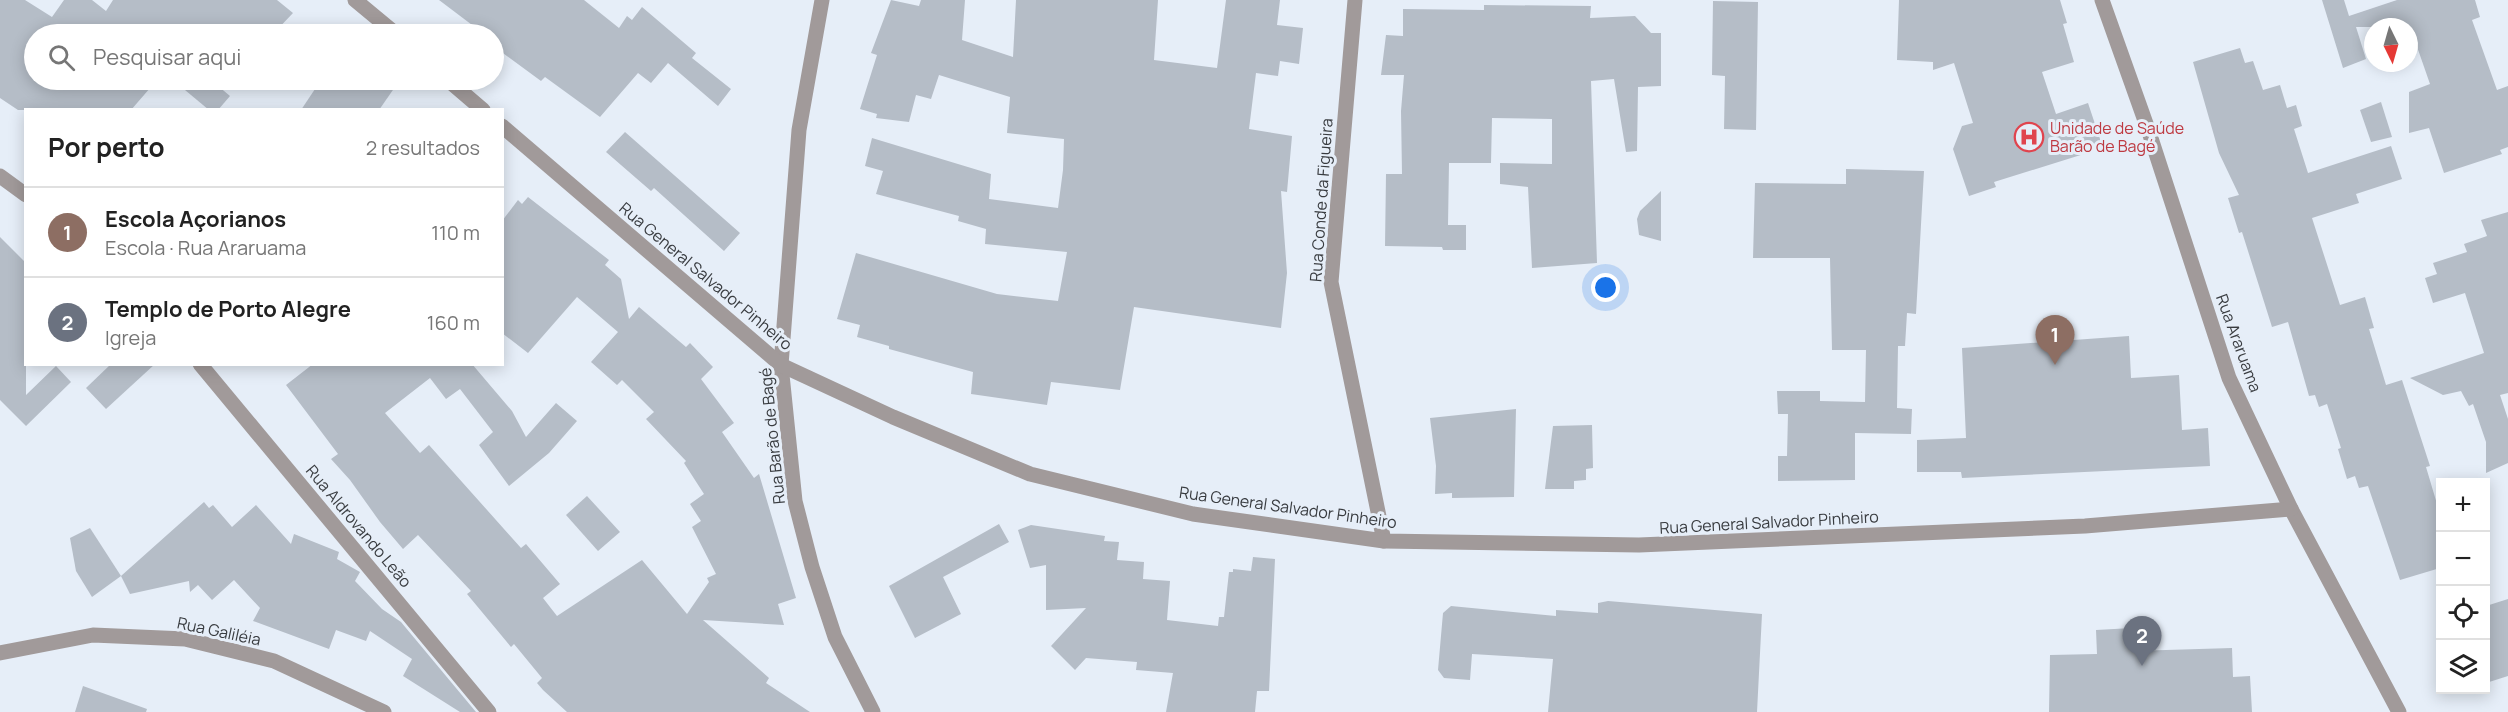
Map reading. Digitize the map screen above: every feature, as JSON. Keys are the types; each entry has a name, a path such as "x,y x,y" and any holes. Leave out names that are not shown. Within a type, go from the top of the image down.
{"street":[{"path":"355,0 384,24"},
{"name":"Rua Barão de Bagé","path":"822,0 799,130 781,364 795,501 812,567 835,637 873,712"},
{"name":"Rua Conde da Figueira","path":"1356,0 1331,282 1384,541"},
{"name":"Rua Araruama","path":"2102,0 2149,132 2229,378 2291,509 2399,712"},
{"path":"460,90 481,108"},
{"name":"Rua General Salvador Pinheiro","path":"504,128 781,364 892,417 1030,474 1193,514 1384,541 1639,545 2085,526 2291,509"},
{"path":"0,176 24,194"},
{"name":"Rua Aldrovando Leão","path":"202,366 489,712"},
{"name":"Rua Galiléia","path":"0,653 93,636 185,639 274,662 384,712"}],"building":[{"path":"0,0 25,0 52,17 64,0 92,0 106,11 113,0 277,0 293,13 283,24 24,24 24,90 148,90 133,108 24,108 24,110 18,110 0,98"},
{"path":"439,0 584,0 619,28 627,16 632,20 642,7 696,53 692,58 731,89 718,106 668,63 651,83 638,73 600,117 545,77 541,81 504,54 504,24 471,24"},
{"path":"891,0 919,6 921,0 965,0 962,40 1013,57 1016,0 1158,0 1154,60 1217,68 1226,0 1280,0 1277,25 1303,28 1299,64 1280,61 1278,76 1256,73 1249,129 1292,136 1287,192 1281,191 1287,273 1281,328 1134,307 1120,390 1051,382 1047,405 971,394 973,372 889,349 889,346 857,337 860,325 837,319 856,253 997,294 1058,301 1067,252 985,244 986,229 958,221 959,216 876,194 883,171 865,166 872,138 991,174 989,199 1058,208 1063,170 1064,139 1007,133 1010,97 939,75 931,99 916,95 909,122 876,118 877,114 860,109 877,55 871,53"},
{"path":"1899,0 2060,0 2067,23 2063,24 2074,62 2042,72 2056,114 2088,103 2103,148 1994,182 1996,187 1969,196 1953,149 1962,126 1973,123 1954,63 1933,70 1933,62 1897,60"},
{"path":"2322,0 2344,0 2349,16 2397,0 2475,0 2480,17 2472,20 2497,90 2508,86 2508,147 2500,150 2502,154 2444,173 2429,128 2409,133 2409,92 2430,84 2418,50 2418,18 2364,18 2364,27 2356,27 2364,60 2343,68"},
{"path":"1713,1 1758,2 1756,130 1724,129 1725,76 1712,75"},
{"path":"1484,5 1591,6 1590,18 1635,16 1651,33 1661,33 1661,86 1638,87 1637,151 1626,152 1614,79 1591,81 1597,263 1532,268 1528,187 1500,184 1500,163 1552,164 1552,119 1492,118 1491,163 1449,163 1448,225 1466,225 1466,250 1443,250 1442,247 1385,246 1386,174 1402,174 1401,111 1404,75 1381,75 1386,35 1403,36 1403,9 1484,10"},
{"path":"2240,48 2245,63 2253,61 2263,90 2280,85 2287,108 2296,105 2302,126 2294,129 2308,173 2391,146 2402,179 2356,194 2359,203 2312,218 2340,305 2365,297 2374,328 2369,329 2386,385 2402,380 2430,466 2426,467 2436,501 2436,569 2400,580 2368,486 2359,488 2355,476 2347,479 2338,449 2341,448 2327,404 2319,407 2315,395 2309,396 2288,322 2272,327 2242,232 2239,233 2228,198 2239,195 2219,153 2193,62"},
{"path":"185,90 223,90 230,96 220,108 207,108"},
{"path":"314,90 393,90 380,108 302,108"},
{"path":"2381,102 2392,137 2371,142 2360,110"},
{"path":"625,132 740,233 724,251 654,188 651,191 606,152"},
{"path":"1846,169 1924,171 1916,314 1907,313 1905,346 1898,346 1897,408 1912,409 1911,434 1855,433 1855,480 1778,481 1778,456 1787,456 1788,414 1778,414 1777,391 1820,391 1820,401 1865,402 1866,350 1832,350 1830,258 1753,258 1755,183 1846,184"},
{"path":"1661,191 1661,241 1639,235 1637,219 1640,211"},
{"path":"528,197 609,260 605,265 621,279 629,319 639,307 686,347 690,343 713,367 701,379 734,423 722,432 754,478 759,474 796,598 778,604 784,625 703,620 769,678 766,683 810,712 567,712 537,683 542,678 514,644 511,647 467,594 471,591 418,535 403,549 331,459 338,454 286,385 310,366 474,366 512,411 526,437 556,403 577,421 549,453 509,486 479,445 493,432 460,389 446,399 430,378 385,413 420,453 429,445 521,548 526,544 560,584 543,598 557,616 642,560 687,614 709,582 707,578 716,574 692,527 701,521 690,504 704,494 684,463 686,461 646,419 654,412 622,380 617,385 591,362 618,332 577,297 528,353 504,335 504,218 518,200 522,204"},
{"path":"2508,212 2508,393 2500,395 2508,419 2508,463 2486,473 2486,442 2473,404 2469,406 2461,391 2443,395 2410,378 2484,353 2465,293 2433,303 2425,278 2437,274 2433,263 2467,252 2464,244 2487,236 2481,220"},
{"path":"0,237 24,261 26,395 56,366 71,382 26,426 0,400"},
{"path":"2129,336 2131,378 2179,375 2182,430 2208,428 2210,466 1962,478 1961,472 1917,472 1917,440 1966,438 1962,348"},
{"path":"109,366 153,366 106,409 86,388"},
{"path":"1516,409 1514,497 1452,498 1452,493 1435,494 1436,466 1430,418"},
{"path":"1592,425 1593,468 1586,469 1586,480 1574,481 1574,489 1545,489 1553,426"},
{"path":"587,496 620,532 598,551 566,515"},
{"path":"204,502 209,508 213,505 232,527 256,505 291,544 294,534 339,552 337,559 360,572 355,581 382,609 401,622 476,712 460,712 403,676 412,659 370,631 366,641 336,630 329,649 253,621 260,608 234,580 212,600 198,585 190,592 189,581 130,594 121,576"},
{"path":"999,524 1009,542 943,577 961,614 915,638 889,586"},
{"path":"1031,525 1105,536 1104,541 1119,542 1117,560 1144,562 1143,579 1170,581 1167,620 1218,626 1219,617 1224,617 1229,572 1233,572 1233,569 1251,571 1253,557 1275,559 1269,691 1257,691 1255,712 1166,712 1173,673 1136,670 1137,662 1086,658 1075,670 1051,646 1086,608 1046,610 1046,565 1030,568 1018,530"},
{"path":"90,528 121,576 92,597 76,571 70,538"},
{"path":"2508,599 2508,676 2490,682 2490,640 2490,605"},
{"path":"1608,601 1762,614 1757,712 1548,712 1553,659 1472,654 1470,680 1444,678 1438,670 1443,613 1451,606 1556,616 1556,610 1598,613 1598,603"},
{"path":"2132,628 2133,651 2232,648 2233,677 2250,676 2252,712 2049,712 2050,655 2097,654 2096,630"},
{"path":"83,686 147,709 146,712 75,712"}],"place":[{"name":"Unidade de Saúde Barão de Bagé","path":"2029,137"},
{"name":"Escola Açorianos","path":"2055,365"},
{"name":"Templo de Porto Alegre","path":"2142,666"}]}
